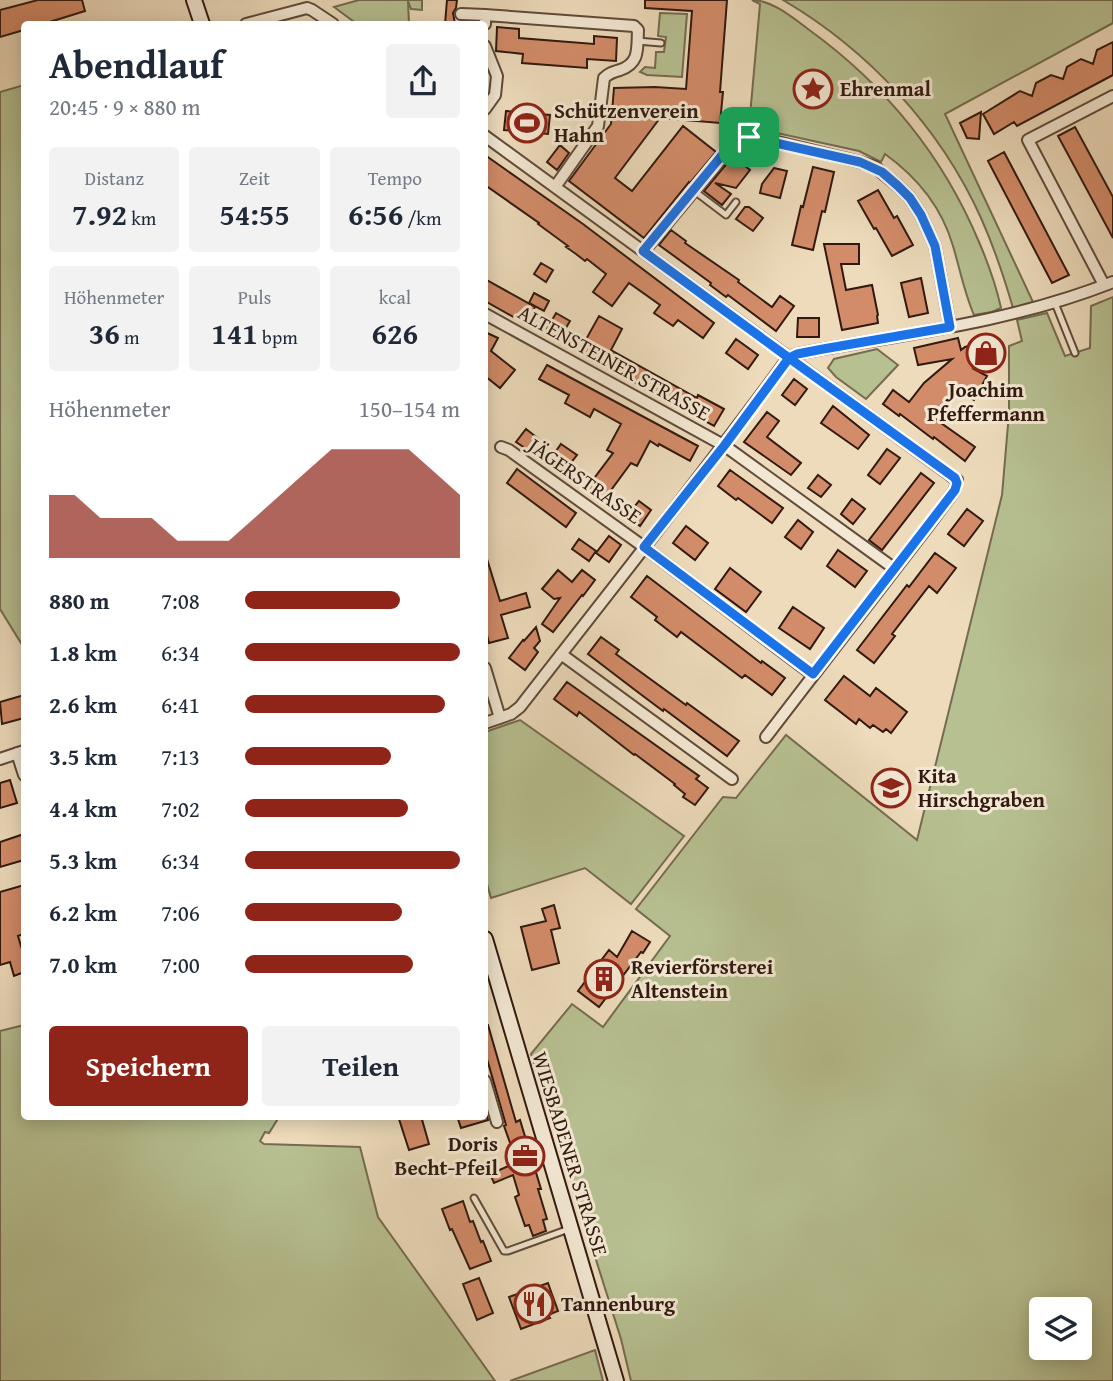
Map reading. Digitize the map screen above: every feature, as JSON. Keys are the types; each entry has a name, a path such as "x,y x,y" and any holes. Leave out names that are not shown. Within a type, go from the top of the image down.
{"main road":[{"path":"195,2 201,21"},
{"name":"WIESBADENER STRASSE","path":"488,949 616,1381"}],"street":[{"path":"258,21 307,9 328,21"},
{"path":"461,14 485,20 634,26 638,30 634,62 604,78 598,126 555,187"},
{"path":"488,54 497,76 495,95 488,104"},
{"path":"488,722 520,708 789,358 823,349 997,318 1055,303 1108,284 1028,140 1113,96"},
{"path":"643,251 736,140 749,137 842,156 874,167 910,198 921,215 935,246 950,327"},
{"path":"488,138 955,478 955,490 766,737"},
{"name":"ALTENSTEINER STRASSE","path":"488,316 724,446 895,569"},
{"name":"JÄGERSTRASSE","path":"501,447 509,450 644,547 813,674"},
{"path":"561,654 732,779"},
{"path":"488,678 500,718"},
{"path":"0,759 21,752"},
{"path":"488,1091 497,1122"}],"lane":[{"path":"637,41 661,43"},
{"path":"693,190 726,215 736,202"},
{"path":"1055,303 1075,353"},
{"path":"474,1198 504,1251 571,1229"}],"green space":[{"path":"359,0 422,0 422,10 411,9 408,1 409,21 353,21 334,7"},
{"path":"752,0 782,10 836,50 862,73 909,124 948,180 964,210 989,266 1001,308 974,315 948,232 935,206 918,183 885,154 881,162 859,151 749,127 760,4"},
{"path":"783,0 1113,0 1113,23 945,114 1033,302 1013,308 981,218 945,153 923,122 872,67 844,42"},
{"path":"660,13 687,14 682,77 647,75 640,72 645,67 655,68 656,52 664,52 666,37 658,36"},
{"path":"21,86 21,643 0,609 0,92"},
{"path":"1113,297 1113,1381 631,1381 621,1339 531,1054 572,1004 603,1027 670,936 636,909 723,797 736,798 786,735 917,840 1002,495 1009,413 1009,346 1022,341 1017,320 1047,313 1065,356 1090,348 1091,306"},
{"path":"877,349 898,365 866,399 828,368 834,359"},
{"path":"520,720 684,836 631,904 585,868 491,898 488,888 488,731"},
{"path":"21,1026 21,1120 277,1120 260,1141 264,1144 360,1147 378,1217 495,1381 0,1381 0,1031"},
{"path":"595,1350 603,1381 510,1381"}],"building":[{"path":"38,0 82,0 85,11 53,21 21,21 21,31 0,37 0,10"},
{"path":"447,0 457,0 453,13 454,21 445,21"},
{"path":"645,0 727,0 720,123 660,118 615,178 632,191 683,126 716,152 644,238 569,181 611,124 614,88 686,89 692,11 645,8"},
{"path":"497,27 519,29 519,38 594,44 594,36 617,38 616,61 587,59 587,68 522,63 523,54 496,51"},
{"path":"1113,42 1113,75 1017,126 1014,122 994,134 983,114 1020,91 1032,96 1036,83 1051,75 1063,79 1067,67 1081,59 1093,64 1097,50"},
{"name":"Schützenverein Hahn","path":"506,111 550,115 548,134 504,130"},
{"path":"981,112 979,139 967,138 960,123"},
{"path":"1075,127 1113,197 1113,238 1058,136"},
{"path":"560,145 569,153 557,170 547,162"},
{"path":"1004,152 1069,275 1052,283 988,161"},
{"path":"733,156 750,170 736,188 715,183 731,194 722,205 704,191"},
{"path":"488,157 583,224 714,323 703,338 678,320 673,326 654,313 660,305 629,283 612,306 593,292 606,274 566,247 568,246 488,187"},
{"path":"813,167 834,172 813,250 792,245"},
{"path":"774,168 787,171 780,198 760,193 762,184"},
{"path":"878,190 913,245 892,256 858,201"},
{"path":"745,207 763,218 753,231 736,219"},
{"path":"671,230 772,307 780,296 794,306 776,331 728,295 726,297 659,245"},
{"path":"824,244 859,244 859,264 841,264 846,290 872,285 878,323 842,330"},
{"path":"541,263 553,270 546,282 534,274"},
{"path":"921,278 928,313 909,317 901,283"},
{"path":"488,281 535,307 526,324 488,303"},
{"path":"534,293 549,301 544,311 529,303"},
{"path":"556,313 570,321 561,336 547,329"},
{"path":"599,316 622,329 611,350 697,398 698,395 724,409 714,426 579,352"},
{"path":"798,318 819,318 819,337 797,337"},
{"path":"488,333 498,338 491,351 515,370 500,388 488,378"},
{"path":"958,338 961,350 996,338 1003,361 974,369 987,376 974,400 955,390 934,418 975,447 965,461 883,404 893,390 909,402 924,383 952,359 918,365 914,348"},
{"path":"736,339 758,355 748,369 726,353"},
{"path":"547,365 698,446 690,461 650,441 637,466 631,463 603,501 586,489 613,453 607,450 621,424 594,409 590,417 565,403 569,395 539,379"},
{"path":"794,379 807,389 795,405 782,395"},
{"path":"833,406 869,435 858,449 821,423"},
{"path":"767,412 779,421 767,437 801,463 791,475 744,442"},
{"path":"526,429 540,440 531,452 516,442"},
{"path":"561,444 577,455 566,469 551,458"},
{"path":"887,449 900,458 880,484 868,475"},
{"path":"517,469 576,513 566,527 507,483"},
{"path":"730,470 783,508 772,523 718,486"},
{"path":"921,473 934,483 882,550 869,540"},
{"path":"818,475 831,485 821,497 808,488"},
{"path":"852,499 865,509 853,524 841,514"},
{"path":"639,501 651,510 640,526 627,516"},
{"path":"967,509 983,521 964,546 948,534"},
{"path":"798,520 813,532 801,549 785,537"},
{"path":"686,526 708,543 695,560 673,543"},
{"path":"609,536 621,545 609,562 596,553"},
{"path":"579,539 596,551 589,561 572,549"},
{"path":"838,550 867,571 855,587 827,566"},
{"path":"935,553 956,568 937,593 929,586 892,634 895,636 874,663 857,650"},
{"path":"488,562 500,601 526,593 530,607 501,615 508,638 489,643"},
{"path":"730,568 761,592 746,612 715,589"},
{"path":"558,570 572,582 582,570 595,580 553,632 542,624 560,598 554,599 542,589"},
{"path":"647,576 761,663 762,661 785,678 772,695 745,675 742,678 681,632 677,637 655,620 657,617 631,597"},
{"path":"793,607 824,628 810,649 779,628"},
{"path":"536,627 540,641 534,648 538,652 525,670 509,658"},
{"path":"601,637 619,650 616,654 739,741 727,756 588,654"},
{"path":"844,676 870,696 876,688 907,712 891,733 886,729 883,732 873,725 870,728 859,719 856,724 825,700"},
{"path":"567,682 699,776 696,779 708,788 695,805 683,797 685,794 675,784 579,712 577,716 554,699"},
{"path":"21,696 21,719 2,724 0,702"},
{"path":"10,780 17,803 0,808 0,783"},
{"path":"21,835 21,861 0,867 0,842"},
{"path":"21,886 21,935 18,936 21,946 21,973 14,976 10,962 0,965 0,892"},
{"path":"554,905 560,928 551,930 559,963 532,970 521,927 546,921 542,909"},
{"name":"Revierförsterei Altenstein","path":"632,931 650,942 599,1007 578,991 609,950 617,957"},
{"path":"488,1025 516,1122 520,1120 541,1189 538,1189 547,1219 543,1220 546,1231 533,1236 529,1225 525,1226 515,1197 519,1195 513,1175 494,1183 490,1174 513,1164 510,1156 514,1154 504,1126 506,1125 488,1062"},
{"path":"399,1120 422,1120 429,1144 409,1150"},
{"path":"458,1120 488,1120 461,1128"},
{"path":"463,1201 470,1222 473,1221 491,1261 470,1269 442,1209"},
{"path":"479,1278 493,1313 477,1320 463,1284"},
{"name":"Tannenburg","path":"548,1283 558,1311 548,1315 550,1318 521,1329 509,1297"}],"place":[{"name":"Ehrenmal","path":"813,89"},
{"name":"Schützenverein Hahn","path":"527,123"},
{"name":"Joachim Pfeffermann","path":"986,353"},
{"name":"Kita Hirschgraben","path":"891,788"},
{"name":"Revierförsterei Altenstein","path":"604,979"},
{"name":"Doris Becht-Pfeil","path":"525,1156"},
{"name":"Tannenburg","path":"534,1304"}],"route":[{"path":"749,137 732,143 643,251 789,358 644,547 813,674 955,490 957,480 789,358 797,354 950,327 935,246 921,215 898,186 874,167 842,156 749,137"}]}
